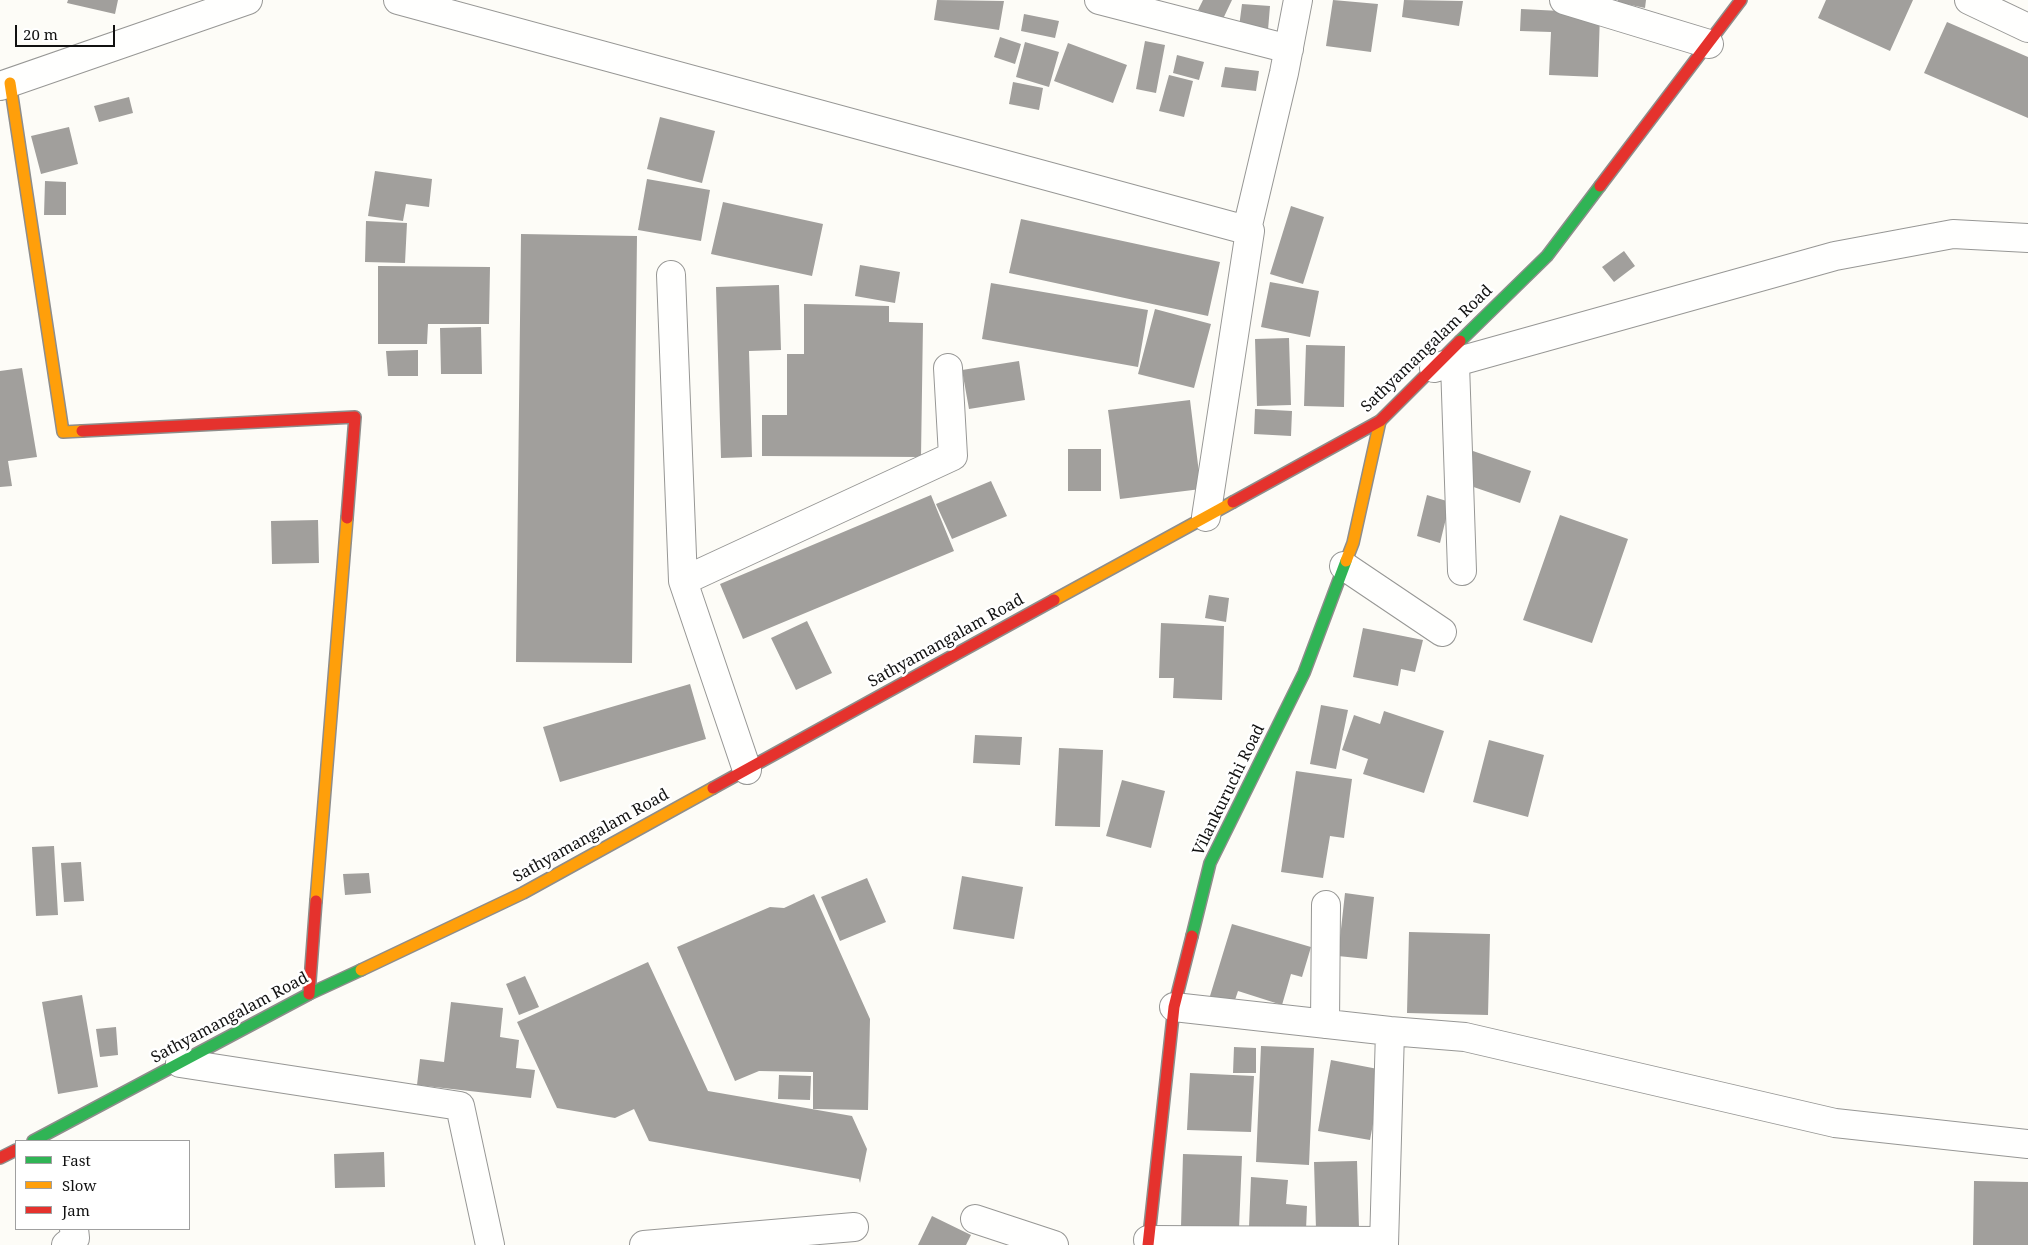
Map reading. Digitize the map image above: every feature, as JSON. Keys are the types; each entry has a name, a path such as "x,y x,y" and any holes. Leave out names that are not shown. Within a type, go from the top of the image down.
{"main road":[{"name":"Sathyamangalam Road","path":"36,1140 63,1134 180,1063 309,994 523,893 1380,421 1444,366 1547,256 1741,0"},
{"path":"5,85 63,432 355,417 309,994"},
{"name":"Vilankuruchi Road","path":"1148,1242 1174,1007 1210,863 1304,673 1353,543 1380,421"},
{"path":"0,1158 15,1150"}],"street":[{"path":"5,85 248,0"},
{"path":"398,0 1250,231"},
{"path":"1099,0 1288,48"},
{"path":"1206,516 1250,231 1248,225 1298,0"},
{"path":"1564,0 1709,44"},
{"path":"1969,0 2028,28"},
{"path":"1462,571 1444,366 1834,256 1953,234 2028,238"},
{"path":"672,275 684,581 747,770"},
{"path":"684,581 953,456 948,368"},
{"path":"1344,566 1442,632"},
{"path":"1325,1024 1326,905"},
{"path":"1174,1007 1390,1031 1465,1037 1835,1122 2028,1144"},
{"path":"1148,1242 1384,1243 1390,1031"},
{"path":"180,1063 460,1106 490,1245"},
{"path":"975,1219 1054,1245"},
{"path":"644,1245 854,1227"},
{"path":"66,1245 75,1238 74,1230"}],"building":[{"path":"68,0 118,0 115,14 67,3"},
{"path":"937,0 1004,1 999,30 934,20"},
{"path":"1203,0 1232,0 1222,21 1198,10"},
{"path":"1333,0 1378,4 1371,52 1326,46"},
{"path":"1404,0 1463,1 1459,26 1402,17"},
{"path":"1618,0 1646,0 1645,8 1617,2"},
{"path":"1826,0 1913,0 1890,51 1818,18"},
{"path":"1242,4 1270,6 1268,30 1239,27"},
{"path":"1521,9 1600,13 1598,77 1549,75 1551,32 1520,31"},
{"path":"1024,14 1059,21 1055,38 1021,31"},
{"path":"1947,22 2028,57 2028,118 1924,73"},
{"path":"1000,37 1021,44 1015,64 994,57"},
{"path":"1145,41 1165,45 1156,93 1136,89"},
{"path":"1025,42 1059,52 1049,87 1016,77"},
{"path":"1068,43 1127,65 1113,103 1054,81"},
{"path":"1177,55 1204,62 1199,80 1173,73"},
{"path":"1225,67 1259,71 1256,91 1221,87"},
{"path":"1169,75 1193,81 1184,117 1159,111"},
{"path":"1013,82 1043,88 1039,110 1009,104"},
{"path":"129,97 133,113 99,122 94,106"},
{"path":"660,117 715,131 702,183 647,169"},
{"path":"69,127 78,164 41,174 31,136"},
{"path":"375,171 432,179 429,207 406,204 403,221 368,216"},
{"path":"647,179 710,190 701,241 638,230"},
{"path":"45,181 66,182 66,215 44,215"},
{"path":"723,202 823,224 812,276 711,254"},
{"path":"1291,206 1324,217 1303,284 1270,274"},
{"path":"1021,219 1220,262 1208,316 1009,273"},
{"path":"366,221 407,223 405,263 365,262"},
{"path":"521,234 637,236 632,663 516,662"},
{"path":"1624,251 1635,266 1614,282 1602,267"},
{"path":"860,265 900,272 895,303 855,296"},
{"path":"378,266 490,267 489,324 428,324 427,344 378,344"},
{"path":"1270,282 1319,291 1310,337 1261,327"},
{"path":"991,283 1148,310 1138,367 982,339"},
{"path":"779,285 781,350 749,351 752,457 721,458 716,287"},
{"path":"804,304 889,306 889,322 923,323 921,457 762,456 762,415 787,415 787,354 804,354"},
{"path":"1155,309 1211,324 1194,388 1138,374"},
{"path":"481,327 482,374 441,374 440,328"},
{"path":"1289,338 1291,405 1257,406 1255,339"},
{"path":"1306,345 1345,346 1344,407 1304,406"},
{"path":"418,350 418,376 388,376 386,351"},
{"path":"1019,361 1025,400 969,409 962,370"},
{"path":"22,368 37,457 8,461 12,486 0,487 0,371"},
{"path":"1190,400 1201,489 1120,499 1108,410"},
{"path":"1255,409 1292,411 1291,436 1254,434"},
{"path":"1068,449 1101,449 1101,491 1068,491"},
{"path":"1473,451 1531,471 1520,503 1462,483"},
{"path":"991,481 1007,516 952,539 936,504"},
{"path":"931,495 954,551 743,639 720,584"},
{"path":"1427,495 1450,502 1440,543 1417,536"},
{"path":"1560,515 1628,539 1592,643 1523,620"},
{"path":"318,520 319,563 272,564 271,521"},
{"path":"1209,595 1229,598 1226,622 1205,618"},
{"path":"807,621 832,673 796,690 771,638"},
{"path":"1161,623 1224,626 1222,700 1173,698 1174,678 1159,678"},
{"path":"1363,628 1423,640 1415,672 1401,669 1398,686 1353,677"},
{"path":"690,684 706,739 560,782 543,727"},
{"path":"1321,705 1348,710 1336,769 1310,764"},
{"path":"1384,711 1444,731 1424,793 1363,774 1368,759 1342,750 1354,715 1380,724"},
{"path":"975,735 1022,737 1020,765 973,763"},
{"path":"1489,740 1544,755 1528,817 1473,802"},
{"path":"1059,748 1103,750 1100,827 1055,826"},
{"path":"1296,771 1352,779 1344,838 1330,836 1323,878 1281,872"},
{"path":"1122,780 1165,791 1151,848 1106,836"},
{"path":"54,846 58,915 36,916 32,847"},
{"path":"81,862 84,901 64,902 61,863"},
{"path":"369,873 371,893 345,895 343,874"},
{"path":"962,876 1023,887 1014,939 953,929"},
{"path":"867,878 886,922 840,941 821,897"},
{"path":"1345,893 1374,897 1367,959 1338,956"},
{"path":"814,894 870,1019 868,1110 813,1109 813,1072 759,1071 735,1081 677,947 770,907 784,908"},
{"path":"1232,924 1311,947 1302,977 1291,974 1282,1005 1238,991 1234,1003 1210,996"},
{"path":"1409,932 1490,934 1488,1015 1407,1013"},
{"path":"648,962 708,1091 852,1116 867,1149 860,1183 859,1179 649,1141 634,1109 615,1118 557,1108 517,1022"},
{"path":"525,976 539,1007 519,1015 506,984"},
{"path":"82,995 98,1087 58,1094 42,1002"},
{"path":"451,1002 503,1008 500,1037 519,1040 516,1068 535,1070 531,1098 417,1085 420,1059 444,1062"},
{"path":"116,1027 118,1055 100,1057 96,1029"},
{"path":"1261,1046 1314,1048 1309,1165 1256,1162"},
{"path":"1234,1047 1256,1048 1256,1073 1233,1073"},
{"path":"1331,1060 1383,1070 1370,1140 1318,1131"},
{"path":"1190,1073 1254,1076 1251,1132 1187,1130"},
{"path":"779,1075 811,1076 810,1100 778,1099"},
{"path":"384,1152 385,1187 335,1188 334,1154"},
{"path":"1183,1154 1242,1156 1239,1229 1181,1227"},
{"path":"1357,1161 1359,1228 1316,1229 1314,1162"},
{"path":"1251,1177 1288,1180 1286,1204 1307,1206 1306,1230 1249,1227"},
{"path":"1974,1181 2028,1182 2028,1245 1973,1245"},
{"path":"932,1216 971,1235 966,1245 918,1245"}],"traffic: fast":[{"path":"1460,341 1547,256 1600,186"},
{"path":"1192,936 1210,863 1304,673 1346,561"},
{"path":"35,1140 309,994 361,970"}],"traffic: slow":[{"path":"10,83 63,432 82,431"},
{"path":"1346,561 1353,543 1380,421"},
{"path":"1054,600 1233,502"},
{"path":"316,901 347,518"},
{"path":"361,970 523,893 713,788"}],"traffic: jam":[{"path":"1600,186 1741,0"},
{"path":"1233,502 1380,421 1460,341"},
{"path":"82,431 355,417 347,518"},
{"path":"713,788 1054,600"},
{"path":"309,994 316,901"},
{"path":"1148,1245 1174,1007 1192,936"},
{"path":"0,1158 15,1150"}]}
